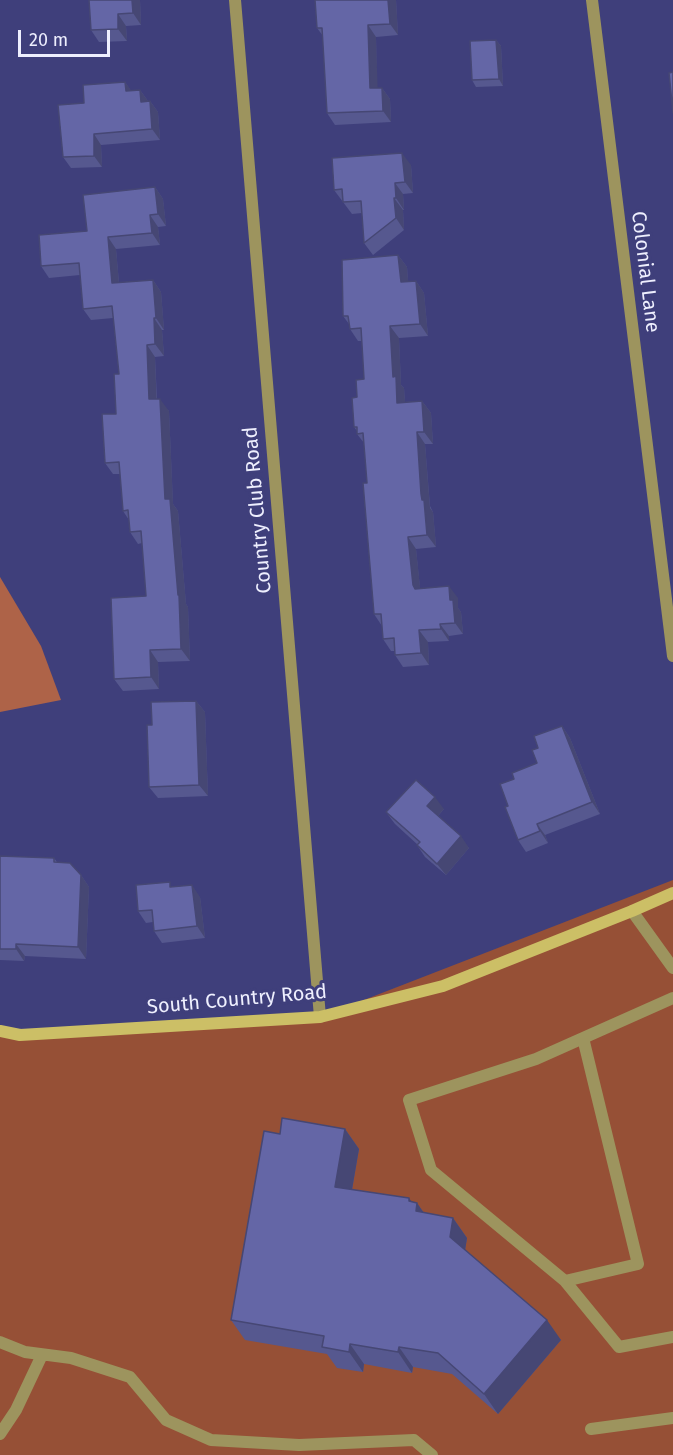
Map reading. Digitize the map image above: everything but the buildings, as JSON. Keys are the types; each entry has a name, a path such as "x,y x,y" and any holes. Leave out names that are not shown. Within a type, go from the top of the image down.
{"main road":[{"name":"South Country Road","path":"0,1031 20,1035 320,1017 443,986 673,893"}],"street":[{"name":"Country Club Road","path":"235,0 320,1017"},
{"name":"Colonial Lane","path":"592,0 673,656"},
{"path":"632,911 673,968"},
{"path":"673,998 536,1059 409,1100 431,1170 565,1281 619,1347 673,1337"},
{"path":"565,1281 638,1264 583,1038"},
{"path":"0,1342 25,1353 70,1358 130,1377 166,1420 212,1440 299,1445 414,1440 432,1455"},
{"path":"0,1434 16,1410 42,1354"},
{"path":"591,1430 673,1418"}],"shaded area":[{"path":"0,577 41,646 61,700 0,712"},
{"path":"673,880 673,1455 0,1455 0,1031 320,1017"}]}
